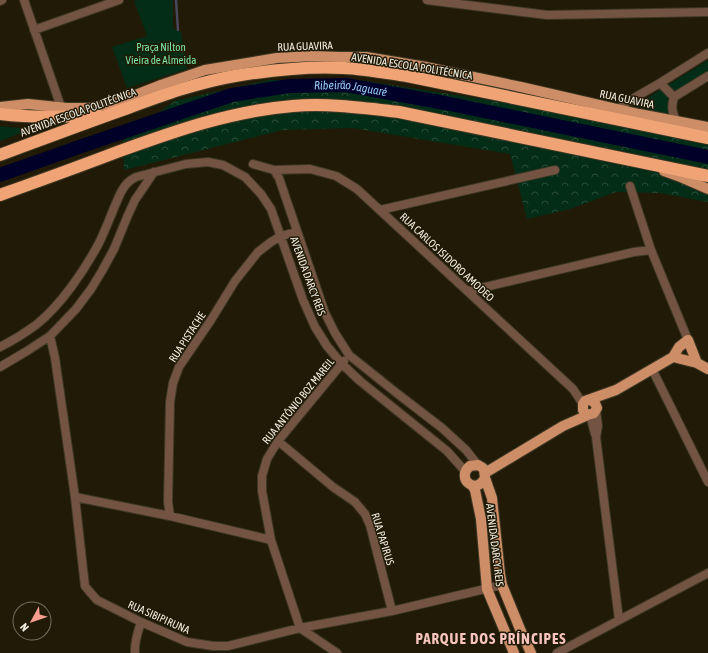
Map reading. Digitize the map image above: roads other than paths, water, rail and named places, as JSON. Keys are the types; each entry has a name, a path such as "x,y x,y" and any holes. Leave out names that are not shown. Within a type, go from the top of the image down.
{"highway":[{"name":"AVENIDA ESCOLA POLITÉCNICA","path":"0,155 185,88 234,76 260,72 309,68 344,68 407,76 708,138"},
{"path":"0,195 189,127 229,116 260,110 294,106 357,107 399,112 529,138 639,163 708,176"},
{"path":"0,114 86,116 113,113"}],"main road":[{"name":"RUA GUAVIRA","path":"0,107 28,104 90,108 123,100 204,70 277,58 313,56 366,57 521,87 618,110 708,127"},
{"path":"639,163 678,176 708,189"},
{"path":"485,475 563,426 616,390 673,357 679,347 688,340 696,363"},
{"path":"673,357 696,363 708,369"},
{"path":"478,465 482,468 485,475 483,482 476,486 468,483 465,475 470,466 478,465"},
{"name":"AVENIDA DARCY REIS","path":"485,475 492,498 502,585 531,653"},
{"name":"AVENIDA DARCY REIS","path":"472,485 475,490 481,520 487,589 514,653"}],"street":[{"path":"24,0 61,107"},
{"path":"34,30 119,0"},
{"path":"427,0 547,15 708,12"},
{"path":"618,110 627,102 708,53"},
{"path":"676,121 672,110 674,97 708,76"},
{"path":"660,83 674,97"},
{"name":"AVENIDA DARCY REIS","path":"0,347 37,324 58,303 87,265 100,241 125,185 129,180 186,164 208,162 223,164 245,177 261,194 271,209 314,328 327,346 342,364 370,390 447,451 466,471"},
{"path":"253,164 274,170"},
{"name":"RUA CARLOS ISIDORO AMODEO","path":"274,170 310,169 336,176 357,189 572,389 589,408 596,437 619,620"},
{"name":"AVENIDA DARCY REIS","path":"274,170 279,178 325,313 335,333 349,355 442,428 466,450 478,465"},
{"path":"380,210 555,170"},
{"path":"0,367 50,336 76,309 91,289 114,249 133,205 154,172"},
{"path":"630,186 651,250 688,340"},
{"name":"RUA PISTACHE","path":"170,516 168,502 170,402 173,383 179,367 235,281 258,252 281,236 297,232"},
{"path":"468,291 634,252 651,250"},
{"name":"RUA SIBIPIRUNA","path":"50,336 55,358 86,586 97,600 141,622 187,642 212,646 228,646 300,628 392,611 502,585"},
{"name":"RUA ANTÔNIO BOZ MAREIL","path":"300,628 271,540 262,491 262,476 267,459 278,441 349,355"},
{"path":"652,369 669,405 704,466 708,482"},
{"path":"370,390 380,384 387,385"},
{"name":"RUA PAPIRUS","path":"278,441 333,487 355,502 365,514 370,526 392,611"},
{"path":"75,497 170,516 271,540"},
{"path":"557,653 708,573"},
{"path":"135,653 136,638 141,622"},
{"path":"300,628 337,653"}],"waterway":[{"path":"176,0 178,30"},
{"name":"Ribeirão Jaguaré","path":"0,175 232,95 289,86 346,85 445,103 708,157"}],"district":[{"name":"PARQUE DOS PRÍNCIPES","path":"491,638"}],"park label":[{"name":"Praça Nilton Vieira de Almeida","path":"161,53"}]}
